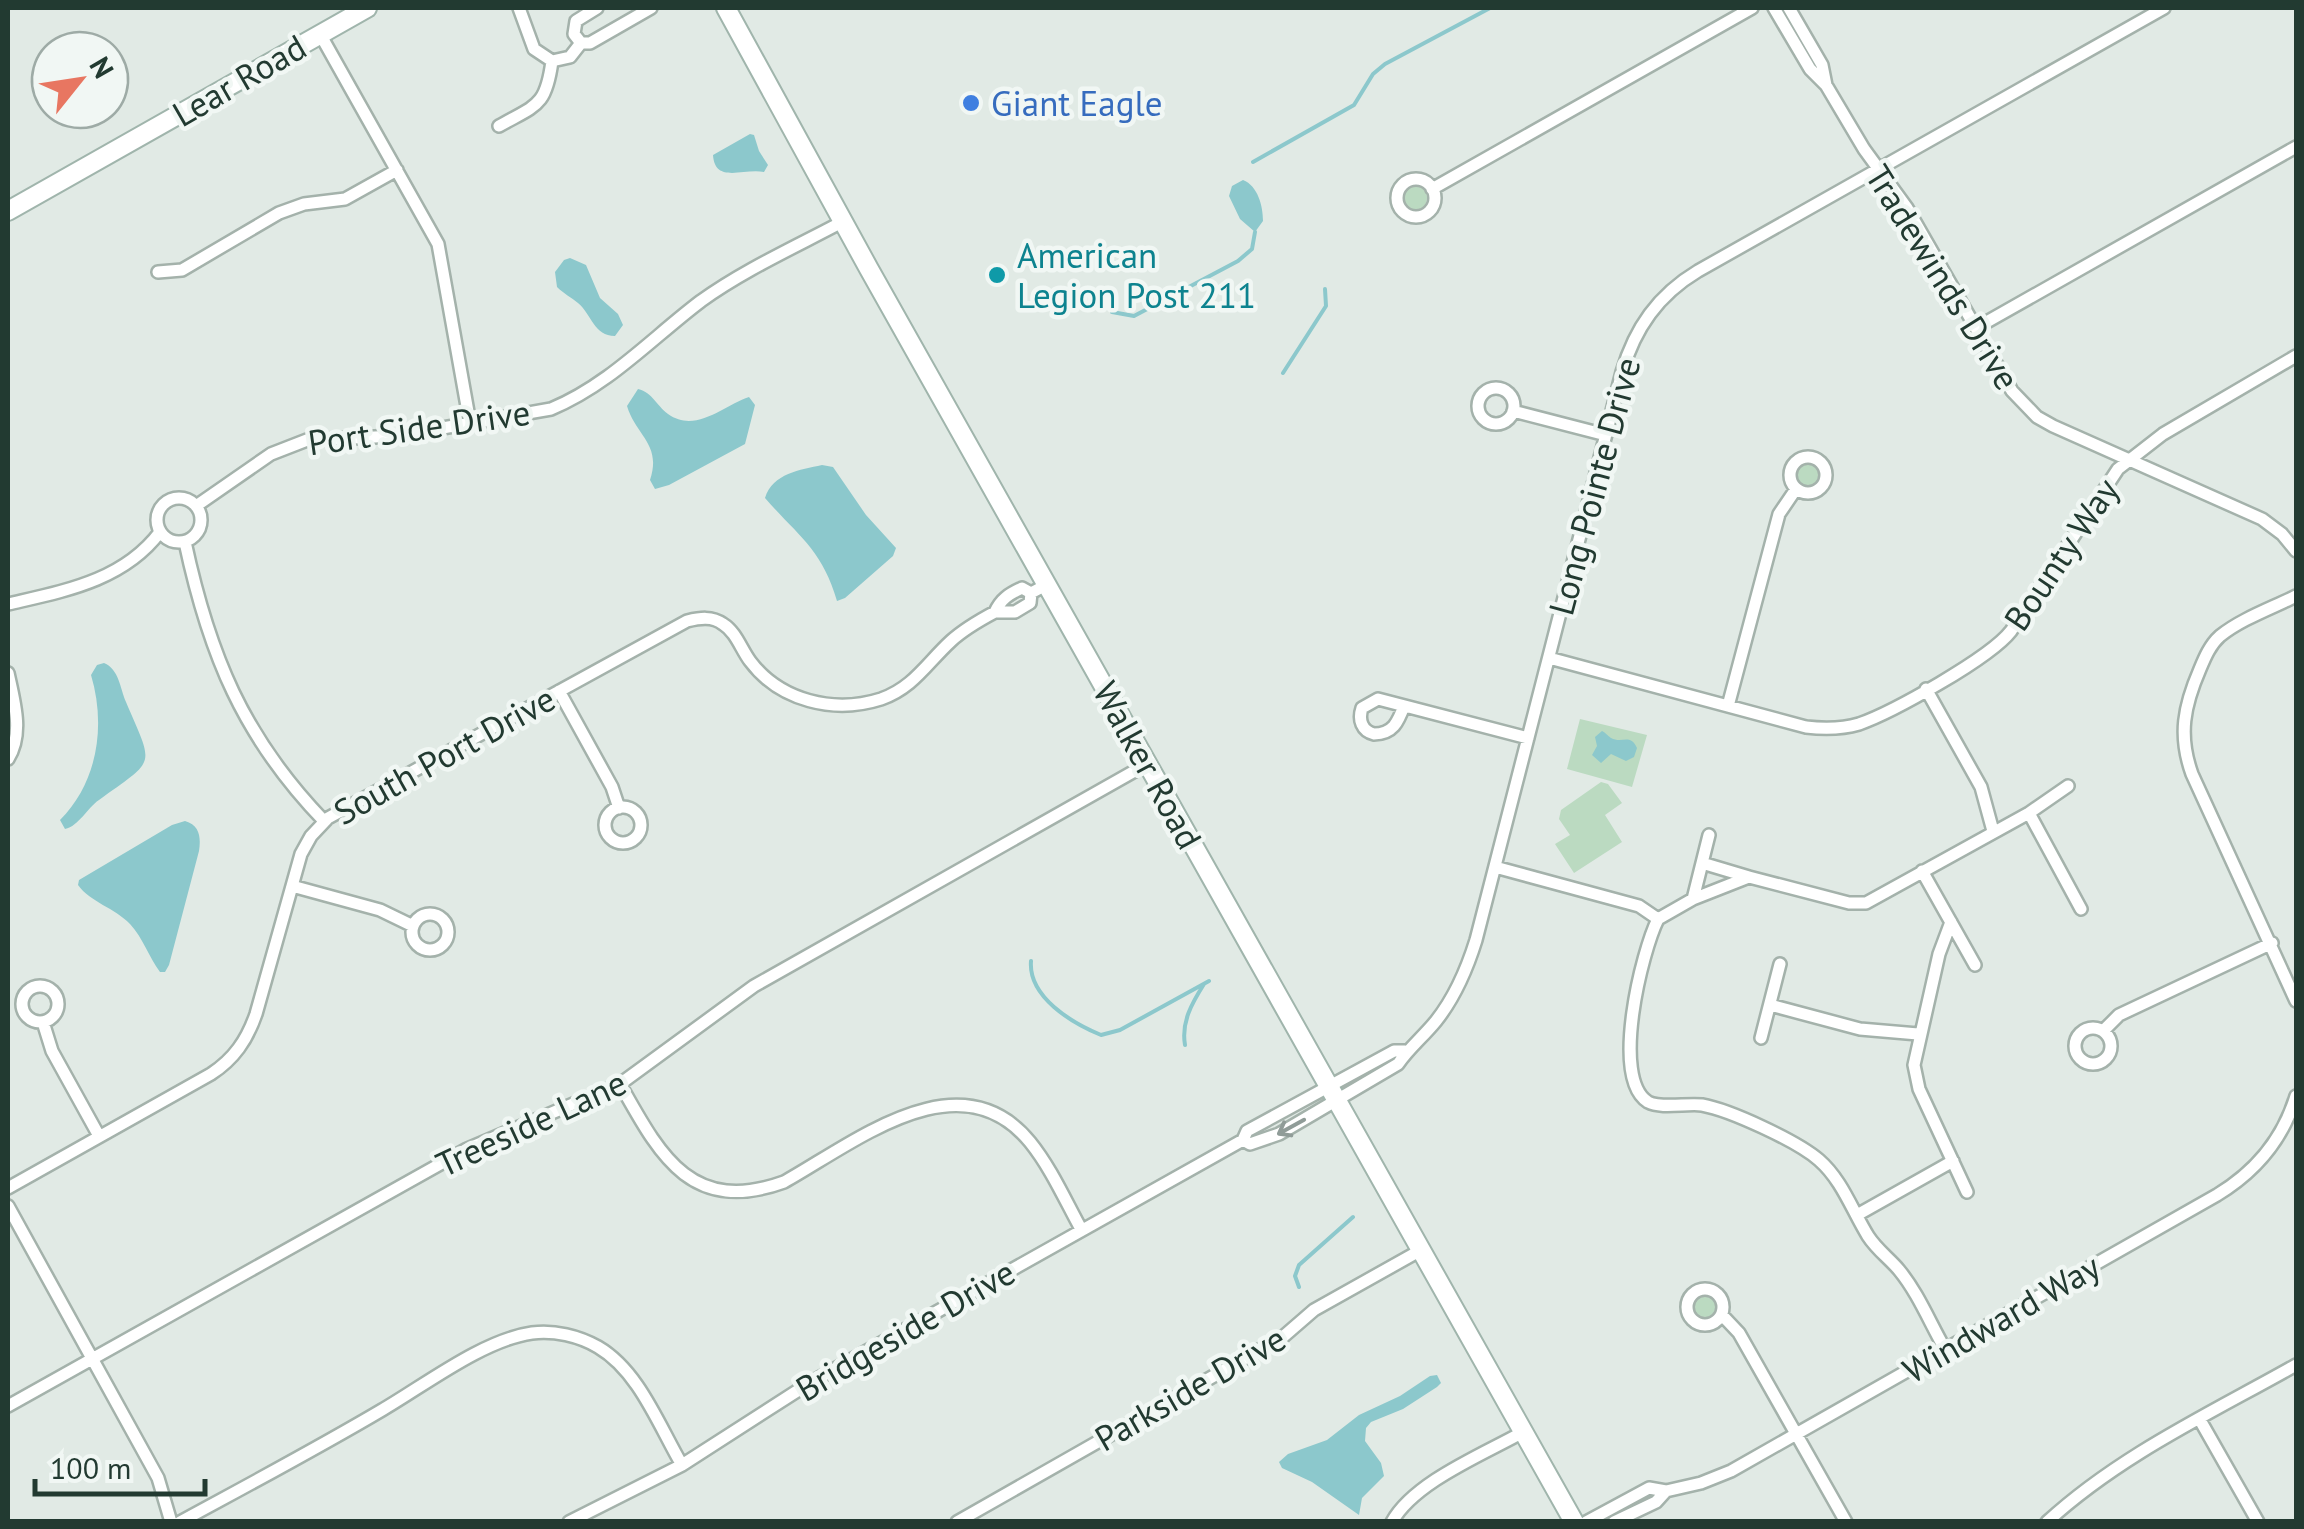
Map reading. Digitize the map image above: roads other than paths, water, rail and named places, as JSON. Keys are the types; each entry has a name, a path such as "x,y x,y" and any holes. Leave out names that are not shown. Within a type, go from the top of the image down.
{"street":[{"name":"Lear Road","path":"8,212 367,8"},
{"path":"519,8 534,49 552,61 570,56 581,43 590,42 651,8"},
{"path":"581,43 574,34 576,22 597,8"},
{"name":"Walker Road","path":"726,8 1039,589 1148,764 1574,1522"},
{"path":"1432,188 1752,8"},
{"name":"Tradewinds Drive","path":"1774,8 1810,69 1826,85 1908,208 2023,406 2053,426 2262,519 2296,551"},
{"name":"Tradewinds Drive","path":"1789,8 1822,65 1826,85"},
{"name":"Long Pointe Drive","path":"1333,1094 1394,1051 1405,1051 1435,1022 1458,987 1470,958 1628,352 1648,316 1665,295 1698,271 2164,8"},
{"path":"320,34 433,232 442,257 470,423"},
{"path":"499,126 543,99 552,61"},
{"path":"1976,328 2296,147"},
{"path":"158,272 182,270 291,208 344,199 397,170"},
{"name":"Port Side Drive","path":"160,532 156,518 163,504 176,498 196,506 257,463 296,443 323,438 398,436 552,409 580,396 702,301 842,222"},
{"name":"Bounty Way","path":"1549,658 1806,727 1826,729 1862,723 1985,656 2005,638 2108,479 2129,460 2163,434 2296,356"},
{"path":"1513,411 1606,435"},
{"path":"1728,706 1779,514 1796,489"},
{"path":"186,542 200,526 196,506"},
{"path":"8,604 85,586 122,568 160,532 171,541 186,542"},
{"path":"186,542 204,625 227,680 273,763 324,820"},
{"name":"South Port Drive","path":"8,1188 211,1074 239,1049 256,1014 301,854 324,820 680,623 708,618 730,629 752,664 783,690 804,700 832,705 868,702 907,686 954,638 996,612 1011,593 1022,588 1039,589"},
{"path":"2296,596 2214,642 2192,688 2182,726 2192,774 2296,1000"},
{"path":"8,673 17,725 8,759"},
{"path":"1926,689 1982,787 1994,831"},
{"path":"559,690 612,787 619,808"},
{"path":"1404,706 1528,738"},
{"name":"Treeside Lane","path":"8,1406 467,1149 620,1084 754,986 1148,764"},
{"path":"1702,863 1855,904 1866,902 2029,813 2068,786"},
{"path":"2029,813 2081,909"},
{"path":"1693,899 1710,835"},
{"path":"1495,867 1639,906 1658,919"},
{"path":"1922,872 1976,965"},
{"path":"1749,877 1693,899 1658,919 1646,946 1630,1043 1632,1066 1642,1095 1652,1103 1724,1110 1807,1152 1835,1176 1875,1246 1900,1271 1945,1349"},
{"path":"292,886 380,910 413,926"},
{"path":"1951,922 1943,938 1918,1034 1914,1065 1917,1082 1968,1192"},
{"path":"2104,1031 2119,1015 2272,943"},
{"path":"1761,1038 1780,964"},
{"path":"1770,1005 1860,1029 1918,1034"},
{"path":"43,1022 52,1052 99,1136"},
{"path":"620,1084 668,1161 688,1178 731,1191 767,1188 784,1182 916,1110 952,1104 987,1111 1030,1142 1081,1229"},
{"name":"Bridgeside Drive","path":"569,1522 682,1465 808,1384 1243,1140 1247,1132 1333,1094"},
{"name":"Windward Way","path":"1614,1522 1656,1502 1666,1491 1721,1475 2229,1188 2273,1146 2296,1096"},
{"path":"1857,1215 1953,1161"},
{"path":"8,1206 158,1478 170,1522"},
{"name":"Parkside Drive","path":"957,1522 1284,1336 1314,1310 1421,1250"},
{"path":"1722,1315 1740,1333 1846,1522"},
{"path":"180,1522 298,1459 490,1347 530,1334 548,1332 583,1340 614,1358 637,1386 682,1465"},
{"path":"2047,1522 2100,1478 2296,1365"},
{"path":"2200,1420 2258,1522"},
{"path":"1392,1522 1398,1509 1419,1491 1523,1432"},
{"name":"Windward Way","path":"1586,1522 1648,1488 1666,1491"}],"water":[{"path":"750,134 768,165 764,172 731,173 719,169 713,155"},
{"path":"1243,180 1261,203 1263,221 1255,232 1240,219 1229,196 1232,186"},
{"path":"570,258 586,265 600,298 618,314 623,325 615,336 602,333 583,308 557,287 555,272"},
{"path":"638,389 668,414 689,421 710,416 749,397 755,405 745,444 655,489 650,480 653,457 627,406"},
{"path":"822,465 833,467 866,515 896,548 893,556 837,601 816,556 765,498 781,478"},
{"path":"104,663 118,680 142,739 145,760 132,776 65,829 60,820 83,788 95,752 98,713 91,675 97,665"},
{"path":"1602,731 1615,740 1632,741 1637,748 1634,757 1626,761 1611,754 1601,763 1592,755 1597,746 1595,737"},
{"path":"185,821 198,833 199,851 169,965 165,972 160,972 130,924 78,885 79,880"},
{"path":"1437,1375 1441,1383 1437,1387 1366,1428 1365,1441 1381,1463 1384,1476 1362,1498 1359,1515 1312,1482 1282,1468 1279,1462 1288,1454 1327,1440 1359,1415"}],"waterway":[{"path":"1253,162 1354,105 1373,74 1385,64 1490,8"},
{"path":"1112,312 1134,316 1238,261 1252,249 1255,232"},
{"path":"1283,373 1326,306 1325,289"},
{"path":"1031,961 1032,974 1044,997 1065,1016 1101,1035 1120,1030 1209,981"},
{"path":"1185,1045 1186,1021 1204,984"},
{"path":"1299,1287 1295,1276 1299,1265 1353,1217"}],"place":[{"name":"Giant Eagle","path":"971,103"},
{"name":"American Legion Post 211","path":"997,275"}]}
